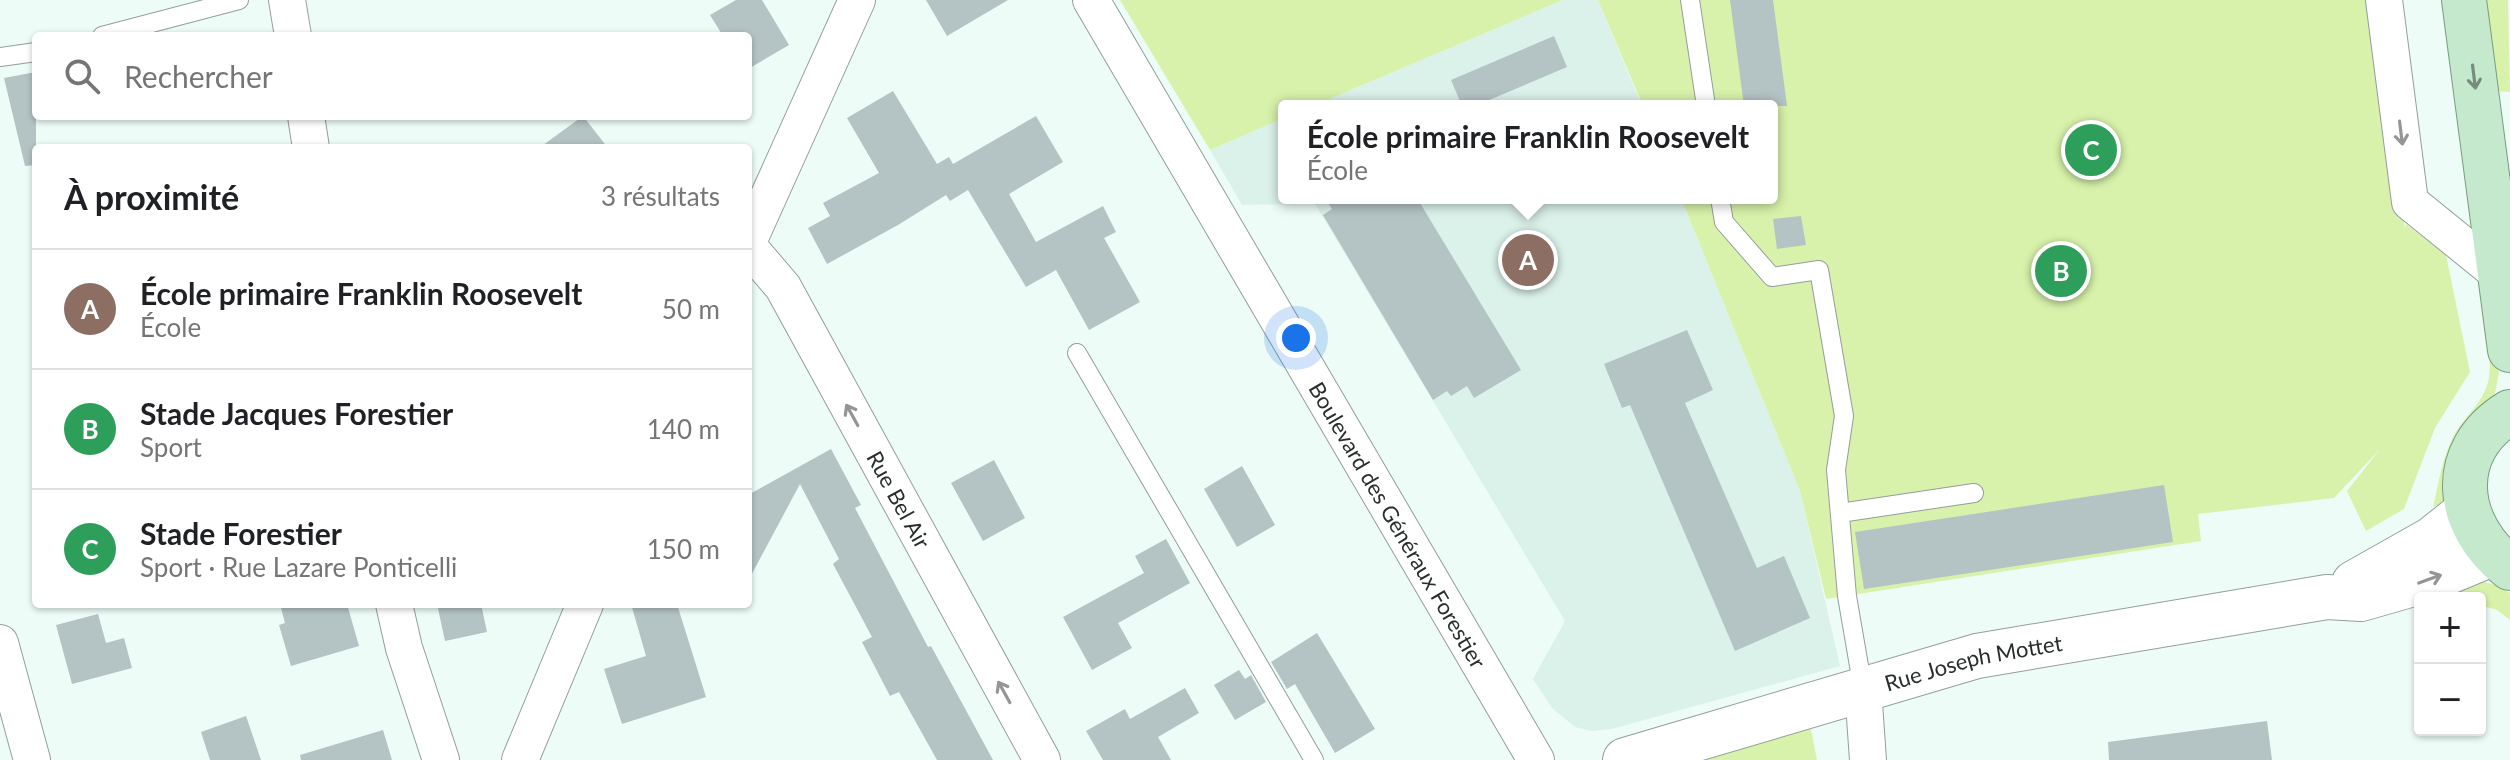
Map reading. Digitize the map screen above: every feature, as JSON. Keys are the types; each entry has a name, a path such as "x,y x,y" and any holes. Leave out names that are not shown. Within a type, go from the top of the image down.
{"main road":[{"path":"2464,0 2510,350"},
{"path":"2501,561 2476,534 2467,511 2465,485 2470,461 2480,438 2497,420 2510,412"}],"street":[{"path":"287,0 292,32"},
{"path":"752,235 857,0"},
{"name":"Boulevard des Généraux Forestier","path":"1091,0 1536,760"},
{"path":"2384,0 2410,202 2500,275"},
{"path":"307,120 310,144"},
{"name":"Rue Bel Air","path":"752,249 783,287 1042,760"},
{"name":"Rue Joseph Mottet","path":"2327,597 2432,539 2467,511"},
{"name":"Rue Joseph Mottet","path":"1625,760 1977,656 2327,597 2361,599 2501,561"},
{"path":"395,608 404,648 441,760"},
{"path":"520,760 583,608"},
{"path":"0,643 32,760"},
{"path":"1863,689 1868,760"}],"lane":[{"path":"117,32 239,0"},
{"path":"1690,0 1705,100"},
{"path":"0,57 32,53"},
{"path":"1721,204 1724,222 1772,277 1819,270 1844,416 1836,470 1847,596 1863,689"},
{"path":"1077,353 1314,760"},
{"path":"1840,513 1974,493"}],"shaded area":[{"path":"1563,0 1598,0 1640,100 1327,100"},
{"path":"1278,121 1278,204 1315,204 1242,205 1210,150"},
{"path":"1315,204 1683,204 1800,491 1840,666 1612,729 1591,731 1575,727 1552,708 1533,679 1565,621"}],"green space":[{"path":"1120,0 1563,0 1327,100 1278,100 1278,121 1210,150"},
{"path":"1598,0 2375,0 2405,229 2406,224 2446,255 2470,372 2435,428 2404,509 2366,531 2347,491 2380,449 2334,498 2198,514 2201,541 1826,599 1800,491 1683,204 1778,204 1778,100 1640,100"},
{"path":"2483,0 2508,0 2510,92 2497,91"},
{"path":"2490,306 2499,373 2494,398 2448,478 2444,502 2433,507 2450,444 2487,385 2490,360 2482,309"},
{"path":"2468,578 2496,585 2510,593 2510,620 2497,610 2486,607 2486,592 2444,592"},
{"path":"1810,724 1817,760 1696,760"}],"building":[{"path":"736,0 762,0 789,45 752,67 752,32 721,32 710,15"},
{"path":"926,0 1008,0 947,36"},
{"path":"1730,0 1773,0 1787,106 1778,106 1778,100 1743,100"},
{"path":"1554,36 1567,67 1489,100 1459,100 1451,80"},
{"path":"32,73 32,120 36,120 36,144 32,144 32,165 25,166 4,78"},
{"path":"893,91 937,164 949,157 953,164 1036,116 1063,162 1009,194 1036,242 1103,206 1116,232 1104,238 1140,302 1089,330 1056,270 1026,287 968,190 950,201 946,195 827,264 808,228 830,216 823,203 879,173 847,118"},
{"path":"578,120 586,120 605,144 544,144"},
{"path":"1329,204 1421,204 1521,370 1474,398 1467,386 1451,396 1447,391 1433,400 1323,215 1332,209"},
{"path":"1801,216 1806,245 1777,249 1773,219"},
{"path":"1687,330 1713,390 1685,403 1757,568 1784,556 1810,618 1735,651 1630,405 1622,408 1604,364"},
{"path":"831,449 861,505 855,508 928,647 931,646 993,760 937,760 899,692 890,696 862,642 872,637 833,564 839,559 800,484 752,574 752,493"},
{"path":"994,460 1025,518 983,541 951,483"},
{"path":"1242,466 1275,525 1237,547 1204,489"},
{"path":"2164,485 2173,542 1864,589 1855,532"},
{"path":"1166,539 1190,583 1118,623 1132,648 1092,670 1063,617 1144,573 1135,556"},
{"path":"281,608 348,608 359,646 291,666 279,625 285,623"},
{"path":"438,608 482,608 487,632 445,641"},
{"path":"632,608 678,608 706,697 622,724 604,669 646,656"},
{"path":"98,614 106,643 124,638 132,668 72,684 56,625"},
{"path":"1317,633 1375,729 1335,753 1295,684 1287,689 1271,662"},
{"path":"1239,670 1245,679 1251,675 1266,702 1235,720 1214,685"},
{"path":"1185,688 1199,713 1158,737 1171,760 1103,760 1086,731 1125,709 1130,719"},
{"path":"246,716 261,760 210,760 201,732"},
{"path":"2267,721 2272,760 2109,760 2108,742"},
{"path":"383,730 392,760 301,760 300,755"}],"place":[{"name":"Stade Forestier","path":"2091,150"},
{"name":"École primaire Franklin Roosevelt","path":"1528,260"},
{"name":"Stade Jacques Forestier","path":"2061,271"}]}
